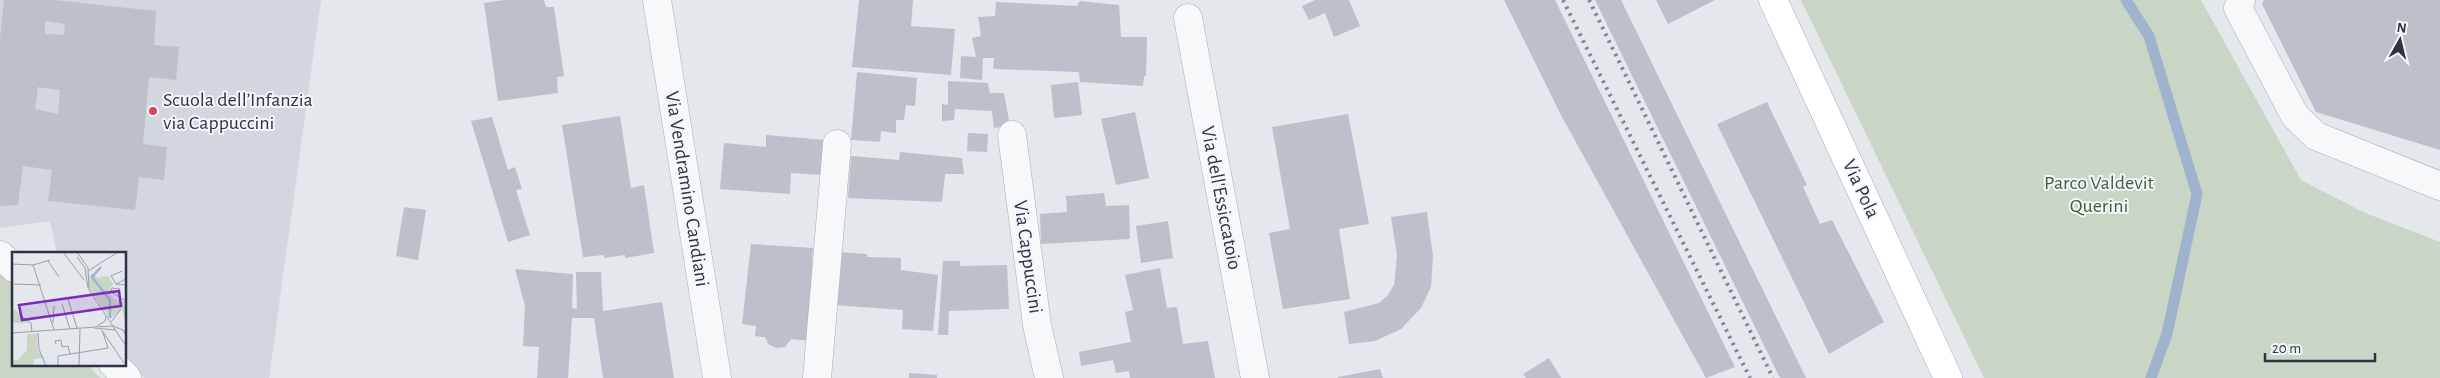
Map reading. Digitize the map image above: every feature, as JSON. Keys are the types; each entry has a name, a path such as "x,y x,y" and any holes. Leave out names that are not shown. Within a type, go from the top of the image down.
{"main road":[{"name":"Via Pola","path":"1773,0 1948,378"}],"street":[{"name":"Via Vendramino Candiani","path":"657,0 718,378"},
{"path":"2240,0 2238,8 2295,116 2316,136 2440,186"},
{"name":"Via dell'Essiccatoio","path":"1188,18 1255,378"},
{"name":"Via Cappuccini","path":"1012,135 1037,325 1049,378"},
{"path":"817,378 837,144"},
{"path":"0,255 12,266"},
{"path":"115,366 127,378"}],"shaded area":[{"name":"Scuola dell’Infanzia via Cappuccini","path":"0,0 321,0 269,378 144,378 126,358 126,252 57,252 50,221 0,228"}],"green space":[{"name":"Parco Valdevit Querini","path":"1801,0 2201,0 2301,180 2363,212 2440,242 2440,378 1984,378"},
{"path":"0,270 12,283 12,366 89,366 100,378 0,378"}],"building":[{"path":"4,0 54,0 156,11 154,45 179,47 176,80 149,77 143,144 167,147 164,180 139,177 135,210 48,201 52,170 23,166 18,205 0,206 0,39","holes":["45,21 65,24 64,35 45,34","38,87 60,90 58,114 35,109"]},
{"path":"504,0 544,0 546,7 554,7 564,76 557,77 558,93 498,101 484,3"},
{"path":"859,0 913,0 911,26 955,29 951,75 852,67"},
{"path":"1315,0 1349,0 1360,26 1334,37 1325,13 1309,20 1302,6"},
{"path":"1504,0 1555,0 1735,367 1706,378 1562,117"},
{"path":"1595,0 1621,0 1806,378 1780,378"},
{"path":"1656,0 1715,0 1668,24"},
{"path":"2264,0 2440,0 2440,150 2316,112 2262,4"},
{"path":"1080,1 1119,5 1121,37 1147,37 1146,76 1144,76 1143,86 1080,82 1079,72 993,69 994,58 983,58 982,80 960,78 961,56 976,57 972,38 981,36 978,17 995,16 996,2 1077,6"},
{"path":"857,72 917,78 915,106 906,105 904,120 896,120 896,133 881,131 880,142 851,140"},
{"path":"948,81 988,83 990,93 1004,93 1010,126 994,128 992,111 955,109 954,120 942,121 942,104 948,105"},
{"path":"1078,82 1082,115 1054,118 1051,85"},
{"path":"1767,102 1807,185 1803,187 1820,224 1832,220 1884,322 1829,354 1717,124"},
{"path":"1135,112 1149,178 1116,185 1101,119"},
{"path":"1348,114 1369,224 1339,229 1350,299 1283,309 1269,233 1290,229 1272,127"},
{"path":"620,116 631,188 644,185 654,253 625,258 625,255 604,258 604,255 583,257 562,125"},
{"path":"492,117 508,170 515,167 522,189 516,190 530,235 508,242 471,121"},
{"path":"968,133 988,134 987,152 967,151"},
{"path":"766,135 826,140 823,175 791,173 790,194 720,189 724,143 766,147"},
{"path":"900,152 962,158 964,174 945,174 942,202 848,198 851,156 899,160"},
{"path":"1104,193 1106,206 1129,205 1130,239 1041,244 1040,214 1067,212 1066,196"},
{"path":"404,207 426,210 418,260 396,256"},
{"path":"1427,212 1433,256 1431,287 1421,308 1401,329 1375,341 1349,344 1344,312 1379,303 1388,295 1394,285 1397,255 1391,217"},
{"path":"1168,221 1173,258 1141,263 1136,226"},
{"path":"751,244 813,248 812,263 817,263 810,341 791,339 785,347 776,348 768,344 765,337 755,336 756,326 742,324"},
{"path":"838,252 867,254 867,257 901,258 901,270 938,275 933,331 902,329 903,310 833,305"},
{"path":"943,261 960,261 960,266 1007,265 1009,309 949,311 948,335 938,335"},
{"path":"1160,268 1167,308 1177,307 1183,344 1208,341 1215,378 1130,378 1129,371 1116,373 1113,360 1081,366 1079,352 1131,342 1125,312 1133,310 1125,275"},
{"path":"515,269 573,274 572,308 577,309 576,272 601,272 603,311 662,302 674,378 603,378 594,318 572,318 568,378 537,378 539,347 523,346 525,306"},
{"path":"1549,358 1561,378 1526,378 1523,374"},
{"path":"1380,369 1383,378 1338,378 1338,377"},
{"path":"909,373 937,375 937,378 909,378"}],"waterway":[{"path":"2126,0 2149,36 2197,194 2167,334 2151,378"}],"railway":[{"path":"1563,0 1750,378"},
{"path":"1589,0 1773,378"}],"place":[{"name":"Scuola dell’Infanzia via Cappuccini","path":"153,111"}]}
